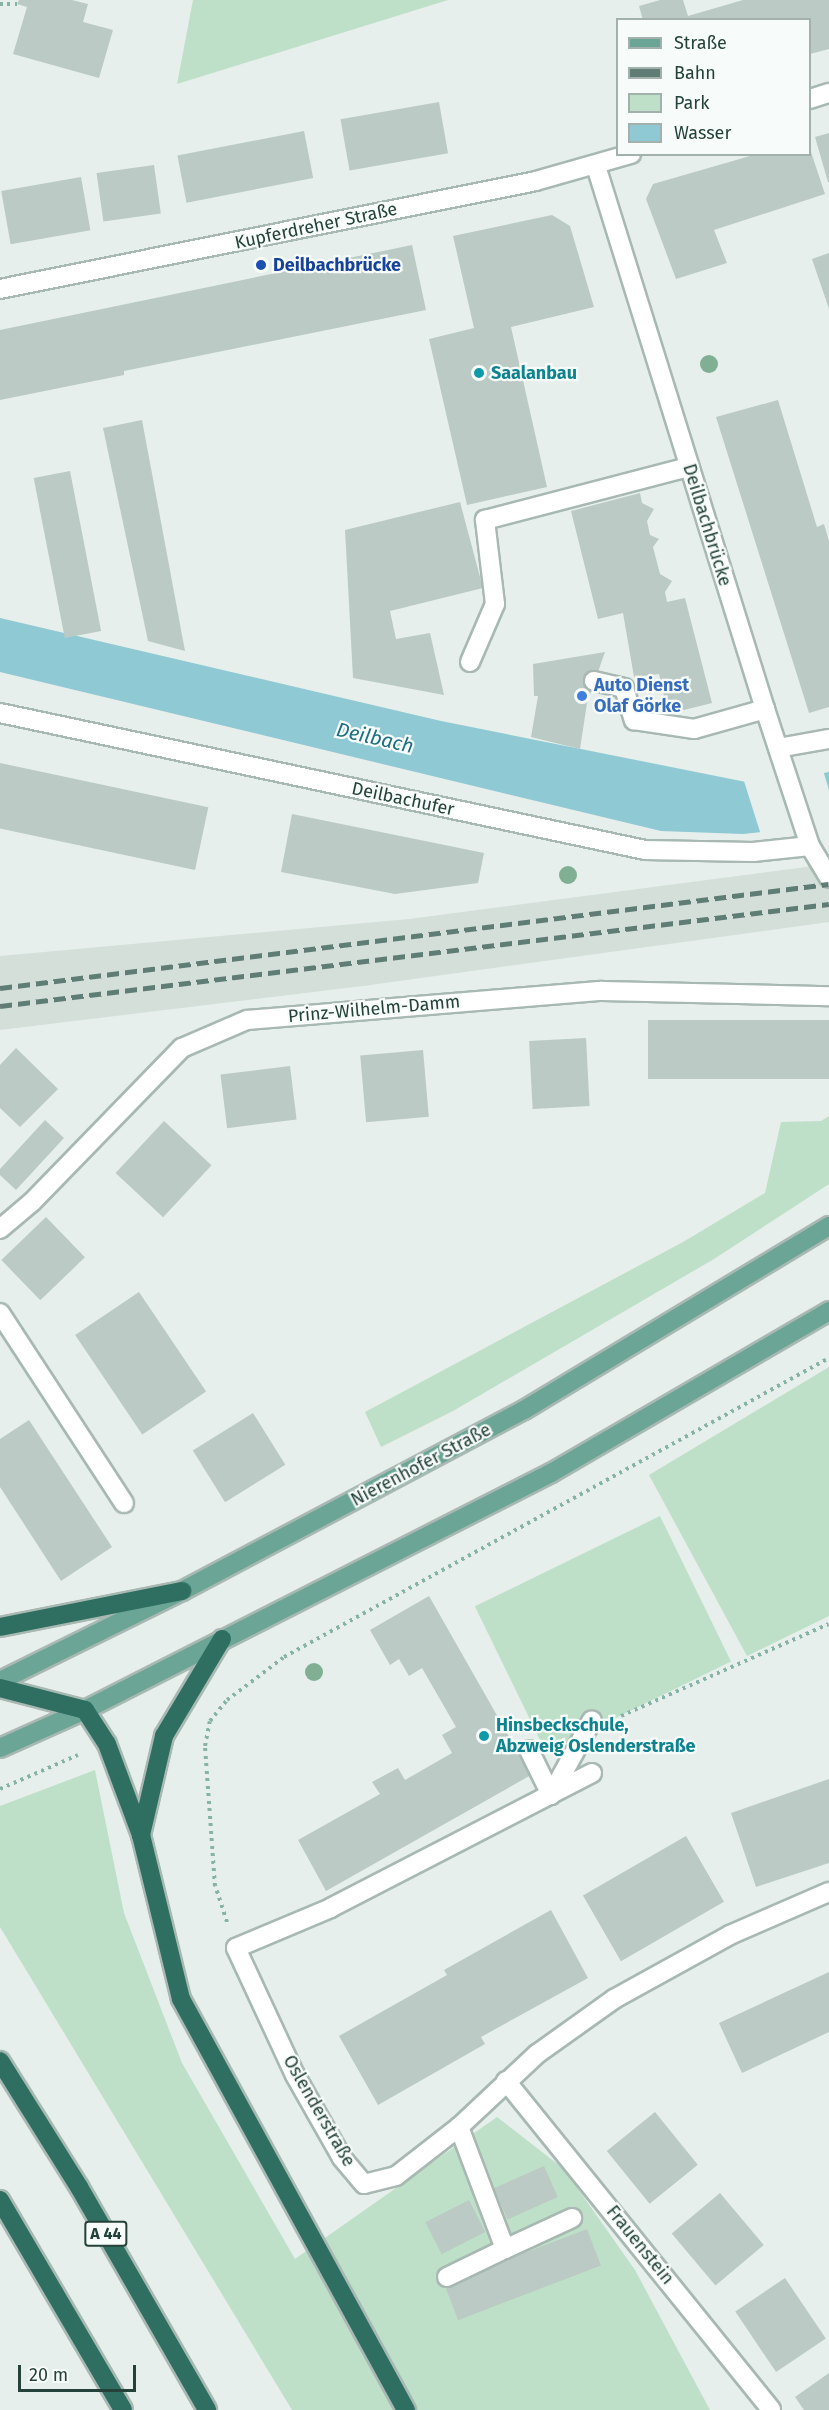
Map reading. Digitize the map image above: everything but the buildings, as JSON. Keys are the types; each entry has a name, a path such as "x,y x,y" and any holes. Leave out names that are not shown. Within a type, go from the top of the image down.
{"highway":[{"path":"0,1627 182,1591"},
{"path":"141,1835 164,1736 222,1639"},
{"path":"0,1688 85,1710 107,1744 141,1835 181,1999 406,2410"},
{"name":"A 44","path":"0,2061 79,2187 207,2410"},
{"path":"0,2200 123,2410"}],"main road":[{"name":"Nierenhofer Straße","path":"0,1681 182,1591 524,1410 829,1226"},
{"path":"0,1748 85,1710 551,1473 829,1311"}],"street":[{"path":"811,99 829,93"},
{"name":"Kupferdreher Straße","path":"0,289 596,166 625,156"},
{"name":"Deilbachbrücke","path":"596,166 765,709 809,843 829,878"},
{"path":"470,662 495,604 485,520 689,467"},
{"path":"594,681 624,688 634,720 694,729 765,709"},
{"name":"Deilbachufer","path":"0,712 645,850 753,852 809,843"},
{"path":"778,748 829,739"},
{"name":"Prinz-Wilhelm-Damm","path":"0,1229 32,1202 182,1048 247,1020 602,991 829,996"},
{"path":"0,1313 124,1503"},
{"path":"551,1795 588,1726"},
{"path":"529,1750 551,1795"},
{"path":"236,1948 331,1908 592,1773"},
{"name":"Oslenderstraße","path":"236,1948 295,2075 342,2158 364,2184 396,2175 459,2127 506,2081 614,1999 730,1935 829,1892"},
{"name":"Frauenstein","path":"506,2081 771,2410"},
{"path":"459,2127 505,2249"},
{"path":"447,2277 572,2218"}],"path":[{"path":"0,4 18,4"},
{"path":"236,1948 215,1886 205,1746 210,1721 227,1700 284,1657 829,1358"},
{"path":"588,1726 829,1624"}],"shaded area":[{"path":"829,864 829,922 363,986 0,1030 0,956 409,919"}],"green space":[{"path":"193,0 448,0 177,84"},
{"path":"829,1116 829,1184 714,1259 453,1411 381,1447 365,1412 683,1242 765,1193 781,1122 821,1121"},
{"path":"829,1367 829,1616 747,1656 649,1475"},
{"path":"660,1516 731,1662 546,1752 475,1606"},
{"path":"95,1770 124,1913 182,2063 295,2259 497,2117 564,2169 635,2270 710,2410 292,2410 0,1927 0,1806"}],"water":[{"name":"Deilbach","path":"0,618 441,721 761,785 829,772 829,825 743,834 661,831 0,672"}],"pier":[{"path":"823,770 829,790 829,828 761,835 743,778 761,781"}],"railway":[{"path":"0,988 829,884"},
{"path":"0,1006 829,904"}],"place":[{"name":"Deilbachbrücke","path":"261,265"},
{"name":"Saalanbau","path":"479,373"},
{"name":"Auto Dienst Olaf Görke","path":"582,696"},
{"name":"Hinsbeckschule, Abzweig Oslenderstraße","path":"484,1736"}]}
